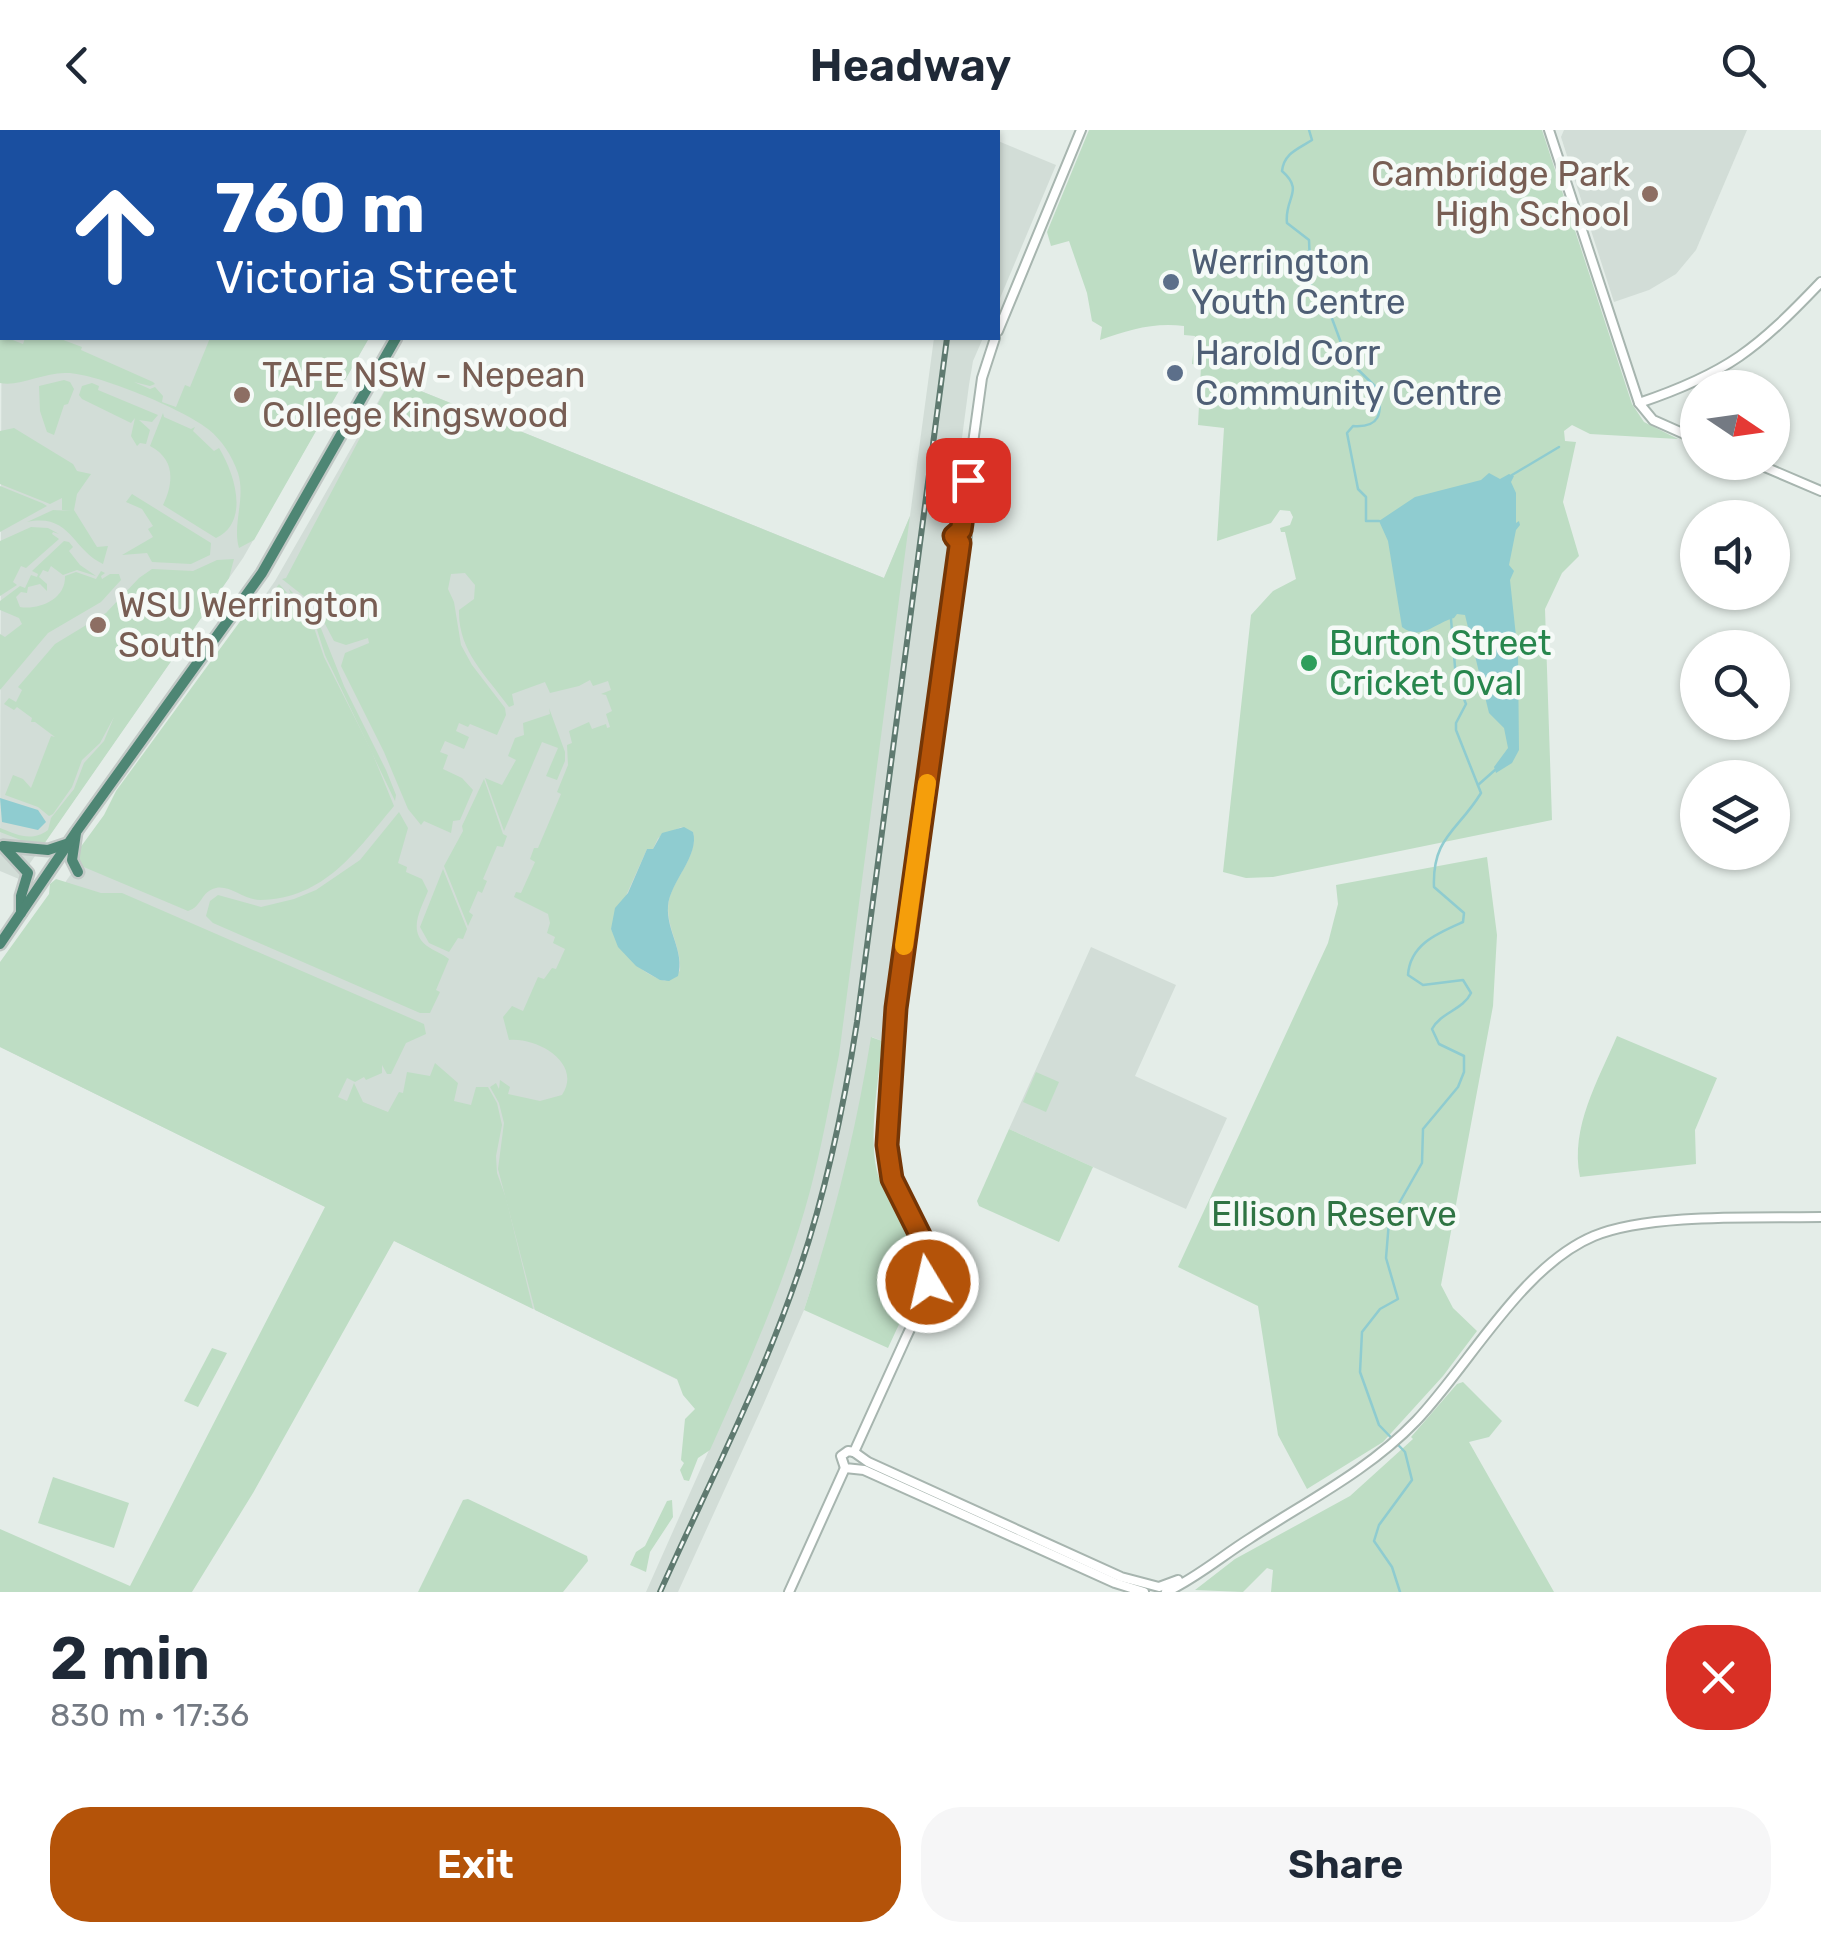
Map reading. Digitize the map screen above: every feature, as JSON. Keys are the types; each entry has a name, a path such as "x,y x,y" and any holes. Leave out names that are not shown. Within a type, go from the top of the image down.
{"highway":[{"path":"0,944 262,572 395,340"},
{"path":"76,832 72,860 78,872"},
{"path":"21,912 28,874 3,846 48,850 68,844"}],"street":[{"path":"1000,324 1081,130"},
{"path":"1549,130 1639,403 1653,420 1680,432"},
{"path":"1639,403 1700,381 1735,362 1772,332 1821,282"},
{"path":"789,1592 849,1468 922,1302 930,1272 922,1236 892,1179 887,1145 896,1008 960,543 968,537 961,530 982,378 994,340"},
{"path":"1790,478 1821,491"},
{"path":"1144,1592 1114,1583 849,1468 840,1462 841,1456 845,1452 855,1454 1121,1577 1162,1590 1348,1479 1386,1450 1404,1434 1538,1274 1576,1244 1609,1230 1644,1223 1821,1216"}],"shaded area":[{"name":"Cambridge Park High School","path":"1564,130 1747,130 1696,250 1676,274 1649,290 1614,302 1561,137"},
{"path":"1000,142 1056,165 1000,298"},
{"name":"WSU Werrington South","path":"1,340 368,340 243,558 19,879 0,871"},
{"path":"934,340 982,340 969,385 882,1041 872,1037 856,1129 834,1218 804,1310 678,1592 646,1592 729,1405 0,1047 0,976 275,581 391,379 884,578 910,516"},
{"path":"1091,947 1176,985 1135,1076 1227,1118 1186,1209 1009,1129"}],"green space":[{"path":"1089,130 1542,130 1632,404 1644,422 1678,439 1590,434 1572,425 1564,431 1565,441 1576,442 1563,502 1579,556 1562,573 1545,609 1552,820 1273,877 1246,878 1223,872 1251,615 1273,591 1296,579 1285,532 1280,528 1290,525 1293,517 1290,511 1280,510 1271,523 1217,541 1224,428 1198,425 1201,366 1192,364 1195,336 1184,335 1184,326 1162,325 1100,340 1102,327 1092,321 1069,241 1051,246 1047,232"},
{"name":"TAFE NSW - Nepean College Kingswood","path":"0,340 23,344 24,340 63,340 153,382 150,386 134,382 150,389 155,387 163,396 162,402 176,407 185,385 190,387 209,340 368,340 254,540 239,548 238,473 226,449 197,421 118,386 80,375 58,373 0,383"},
{"path":"391,379 884,578 910,516 839,1055 818,1157 790,1257 765,1322 710,1450 698,1458 689,1481 684,1480 680,1470 684,1463 681,1460 685,1419 695,1409 683,1395 677,1379 535,1310 498,1169 504,1123 490,1087 496,1083 499,1089 500,1080 510,1087 508,1094 540,1101 562,1095 567,1083 567,1072 554,1054 532,1043 509,1040 503,1017 512,1006 523,1011 538,977 544,979 552,968 556,969 565,949 553,943 555,937 547,933 548,914 514,897 516,892 521,893 535,862 530,859 534,848 538,848 561,794 557,792 568,765 567,745 572,743 569,731 589,722 592,729 606,724 610,727 606,714 612,711 606,695 601,694 611,690 608,681 593,686 590,680 550,693 545,682 512,694 514,705 509,707 475,662 463,638 459,610 474,599 475,585 465,573 451,574 448,589 461,645 506,715 497,735 459,723 456,731 469,737 464,749 445,741 440,752 448,755 443,769 462,778 473,790 460,820 453,821 451,833 424,821 421,825 408,809 341,666 345,653 369,643 368,638 346,645 334,641 315,605 282,579 286,578","holes":["681,827 693,832 692,849 668,909 680,971 665,981 632,961 611,929 647,849 653,849 658,838"]},
{"path":"64,380 74,389 54,435 47,432 40,411 39,386"},
{"path":"82,386 99,386 98,390 158,415 152,422 139,420 150,430 146,444 137,446 131,436 135,418 131,423 82,399"},
{"path":"163,413 191,429 195,427 193,431 214,451 219,448 230,471 236,509 227,531 216,538 163,505 170,472 164,457 150,446"},
{"path":"14,428 73,464 77,471 91,474 77,494 74,510 97,547 108,546 103,564 53,523 27,522 53,510 72,511 62,510 62,498 50,504 0,484 0,431"},
{"path":"0,486 42,503 47,506 0,532"},
{"path":"132,494 211,543 210,555 191,564 152,562 147,553 122,555 153,537 148,529 153,526 142,509 126,502"},
{"path":"31,527 48,528 59,534 52,534 59,539 26,568 21,566 13,582 17,585 0,596 0,541"},
{"path":"64,541 73,547 69,551 80,565 96,576 77,570 63,575 51,566 39,577 47,584 47,591 40,584 28,587 27,593 16,597 20,607 50,602 61,591 65,576 76,572 96,579 101,571 105,573 102,579 119,574 121,580 101,602 48,633 0,690 0,634 5,637 22,624 19,618 0,610 0,601 20,586 25,588 31,575 37,577 32,571"},
{"path":"234,559 229,578 44,844 0,832 0,828 30,836 48,830 51,818 74,789 84,763 104,741 114,717 100,743 82,760 72,787 49,816 38,807 5,795 13,775 31,788 51,736 55,737 31,722 32,718 17,707 14,710 4,704 9,698 16,702 22,690 18,687 55,644 106,613 152,569 193,571 217,560"},
{"path":"279,584 311,619 324,657 394,806 338,869 303,891 283,897 260,900 216,888 188,911 79,865 77,852 116,791 244,616 252,611 257,613"},
{"path":"289,589 316,616 344,686 386,770 395,801 325,655 313,617"},
{"path":"549,708 565,761 557,780 546,776 558,748 542,742 504,831 485,778 502,785 516,760 508,756 515,738 524,735 523,723 550,714"},
{"path":"484,779 507,836 503,847 497,846 483,879 487,881 482,893 478,891 469,912 473,915 468,926 444,866"},
{"path":"399,812 408,828 398,863 407,867 406,872 422,879 428,891 417,920 418,934 427,946 449,959 430,1013 420,1013 213,923 206,916 210,901 218,895 261,907 316,890 360,860"},
{"name":"Ellison Reserve","path":"1487,857 1497,935 1493,1006 1441,1285 1453,1308 1477,1331 1443,1376 1383,1442 1307,1489 1278,1435 1258,1306 1178,1267 1328,943 1338,904 1336,885"},
{"path":"443,869 467,929 463,939 458,938 449,952 429,943 420,927"},
{"path":"56,879 101,893 122,893 424,1024 426,1034 406,1043 391,1074 382,1065 382,1073 366,1080 364,1077 355,1082 347,1078 338,1097 347,1101 354,1083 363,1102 388,1112 399,1092 403,1093 407,1072 430,1076 435,1063 458,1083 454,1101 471,1105 476,1087 488,1087 502,1125 497,1173 533,1309 394,1241 253,1493 192,1592 0,1592 0,1529 130,1586 325,1207 0,1047 0,962"},
{"path":"1617,1036 1717,1078 1695,1130 1696,1164 1580,1177 1582,1122"},
{"path":"871,1037 882,1041 874,1121 876,1167 908,1236 915,1269 910,1298 888,1348 804,1310 843,1175"},
{"path":"1036,1072 1059,1082 1046,1112 1023,1102"},
{"path":"1009,1129 1093,1167 1059,1242 979,1206 977,1201"},
{"path":"212,1348 227,1353 198,1407 184,1401"},
{"path":"1463,1382 1502,1421 1489,1437 1469,1442 1554,1592 1271,1592 1273,1570 1267,1568 1243,1592 1195,1590 1235,1559 1350,1496 1413,1439 1457,1384"},
{"path":"53,1477 129,1503 114,1548 38,1523"},
{"path":"463,1500 587,1556 588,1561 563,1592 418,1592"},
{"path":"672,1500 673,1517 650,1552 646,1572 630,1565 636,1552 645,1546 667,1501"}],"water":[{"path":"1489,473 1500,479 1509,474 1514,476 1511,482 1516,493 1516,523 1519,521 1520,525 1509,565 1514,571 1510,580 1518,655 1519,750 1512,763 1496,773 1494,767 1508,748 1504,728 1489,713 1465,615 1457,614 1422,632 1402,627 1388,541 1379,521 1415,497 1481,480"},
{"path":"0,798 38,810 46,822 38,830 2,822"},
{"path":"684,827 693,832 694,841 668,906 678,976 660,980 636,966 618,947 611,929 615,908 628,893 647,849 653,849 662,833"}],"waterway":[{"path":"1309,130 1312,140 1292,152 1283,165 1282,171 1293,190 1287,223 1309,240 1311,289 1327,305 1347,359 1379,390 1377,418 1369,425 1353,426 1347,433 1358,489 1366,497 1366,521 1379,521"},
{"path":"1512,475 1559,447"},
{"path":"1400,1592 1392,1567 1374,1541 1379,1525 1412,1480 1405,1452 1379,1425 1360,1372 1362,1332 1380,1309 1398,1299 1386,1258 1389,1221 1422,1163 1423,1129 1458,1087 1464,1072 1464,1056 1439,1044 1432,1029 1471,993 1463,980 1423,985 1408,975 1420,948 1435,935 1463,922 1464,913 1434,887 1435,870 1442,845 1481,793 1456,730 1466,704 1456,679 1451,619"},
{"path":"1478,785 1495,770"}],"railway":[{"path":"660,1592 785,1309 810,1238 834,1146 857,1022 947,340"}],"slow traffic":[{"path":"904,946 927,783"}],"place":[{"name":"Cambridge Park High School","path":"1650,194"},
{"name":"Werrington Youth Centre","path":"1171,282"},
{"name":"Harold Corr Community Centre","path":"1175,373"},
{"name":"TAFE NSW - Nepean College Kingswood","path":"242,395"},
{"name":"WSU Werrington South","path":"98,625"},
{"name":"Burton Street Cricket Oval","path":"1309,663"}],"route":[{"path":"928,1282 927,1249 892,1179 887,1145 896,1008 960,543 954,536 961,530 968,480"}]}
